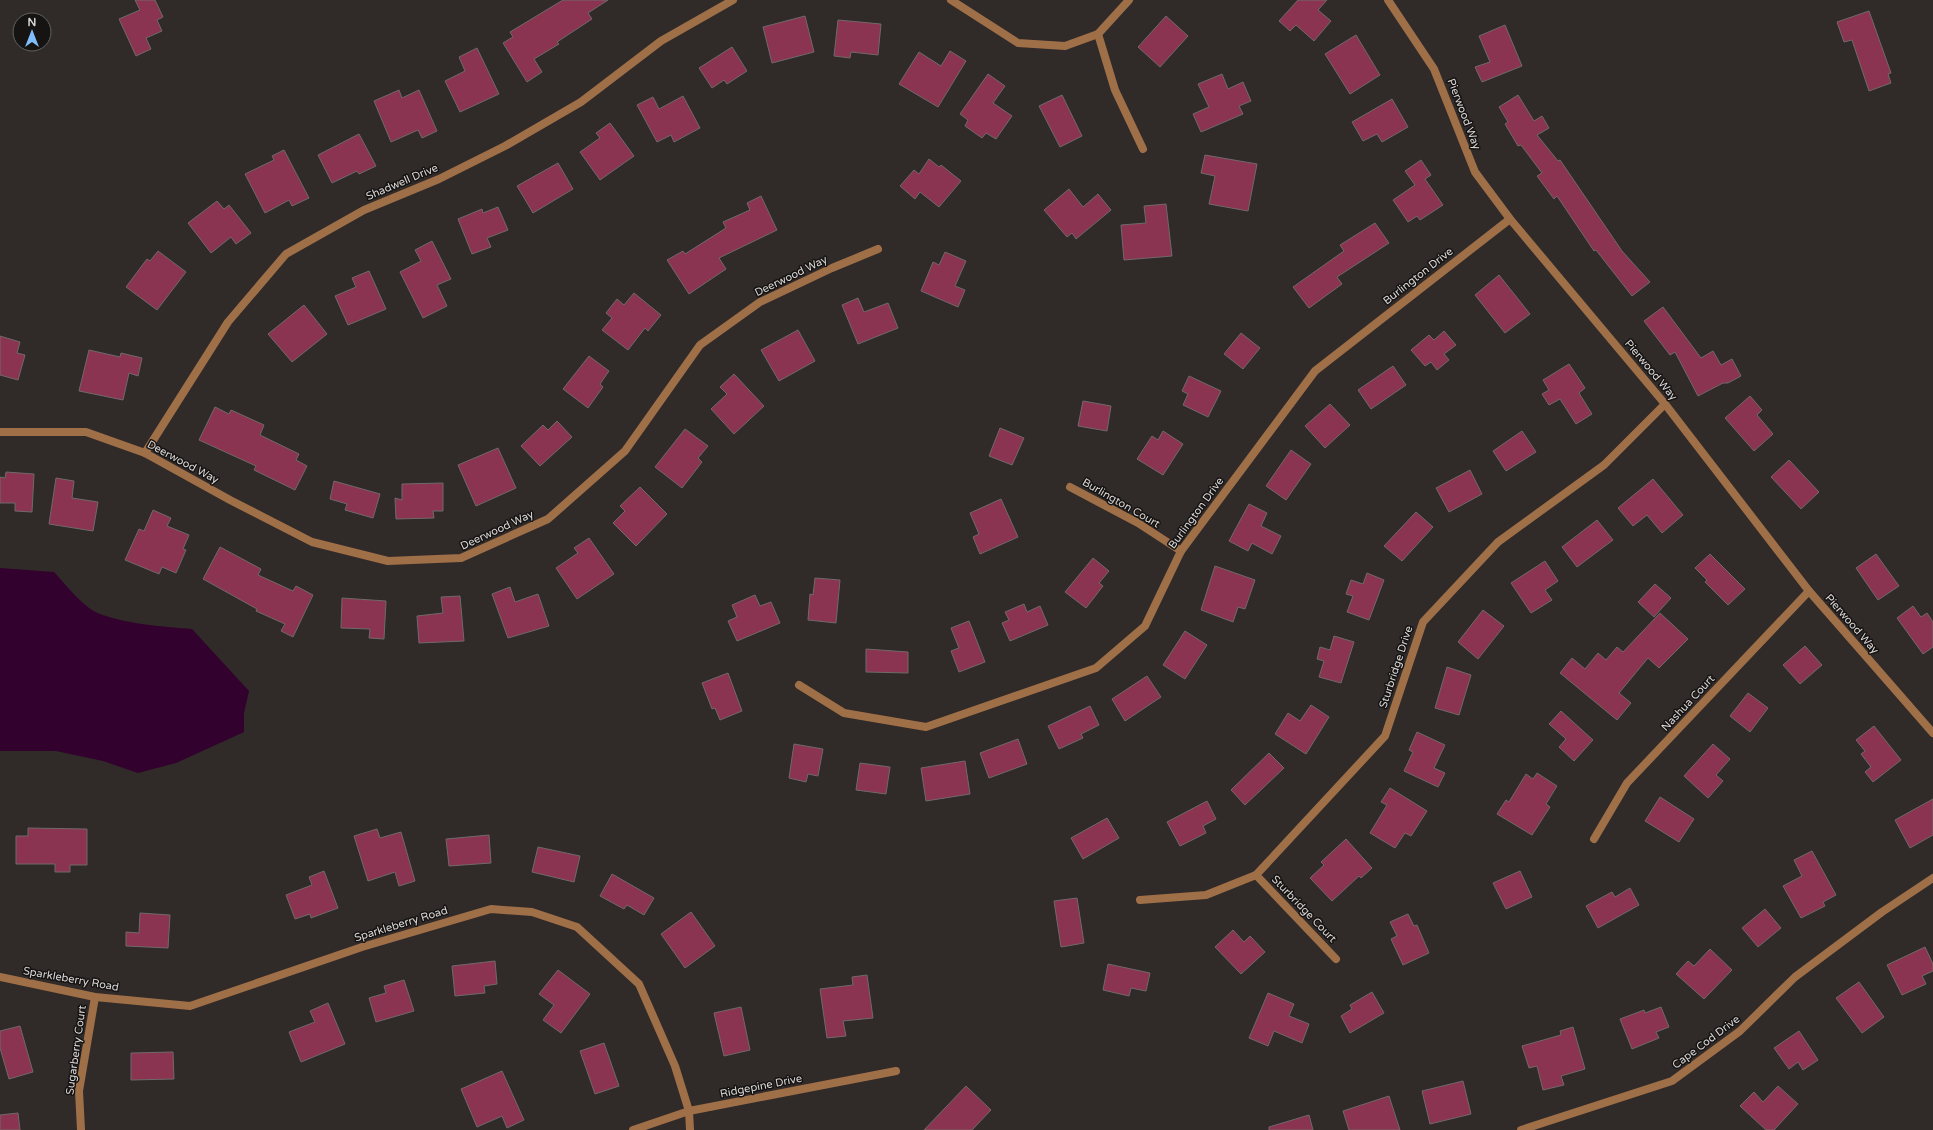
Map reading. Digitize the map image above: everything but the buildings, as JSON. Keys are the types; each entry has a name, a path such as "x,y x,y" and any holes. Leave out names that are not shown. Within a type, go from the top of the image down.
{"street":[{"name":"Shadwell Drive","path":"145,453 228,322 286,254 364,210 439,179 505,146 580,102 661,41 733,0"},
{"path":"951,0 1018,43 1065,46 1098,34 1129,0"},
{"name":"Pierwood Way","path":"1388,0 1434,69 1475,172 1510,219 1665,404 1809,591 1933,733"},
{"path":"1098,34 1114,90 1143,148"},
{"name":"Burlington Drive","path":"799,685 844,713 926,727 1096,668 1145,626 1180,551 1314,371 1510,219"},
{"name":"Deerwood Way","path":"0,432 86,432 145,453 230,500 312,542 388,561 461,558 548,519 625,451 700,345 760,302 832,268 878,249"},
{"name":"Sturbridge Drive","path":"1140,900 1206,896 1256,874 1385,736 1423,622 1498,542 1604,465 1665,404"},
{"name":"Burlington Court","path":"1070,487 1138,523 1180,551"},
{"name":"Nashua Court","path":"1594,839 1627,783 1809,591"},
{"name":"Sturbridge Court","path":"1256,874 1336,959"},
{"name":"Cape Cod Drive","path":"1521,1130 1672,1081 1740,1031 1794,978 1882,912 1933,878"},
{"name":"Sparkleberry Road","path":"0,977 95,997 190,1006 362,947 491,909 532,912 577,927 639,984 675,1066 689,1111 690,1130"},
{"name":"Sugarberry Court","path":"81,1130 79,1091 95,997"},
{"name":"Ridgepine Drive","path":"633,1130 689,1111 896,1071"}],"shaded area":[{"path":"0,568 54,572 84,604 98,613 110,617 124,621 192,629 249,691 244,713 244,732 176,763 138,773 103,761 56,751 0,751"}]}
